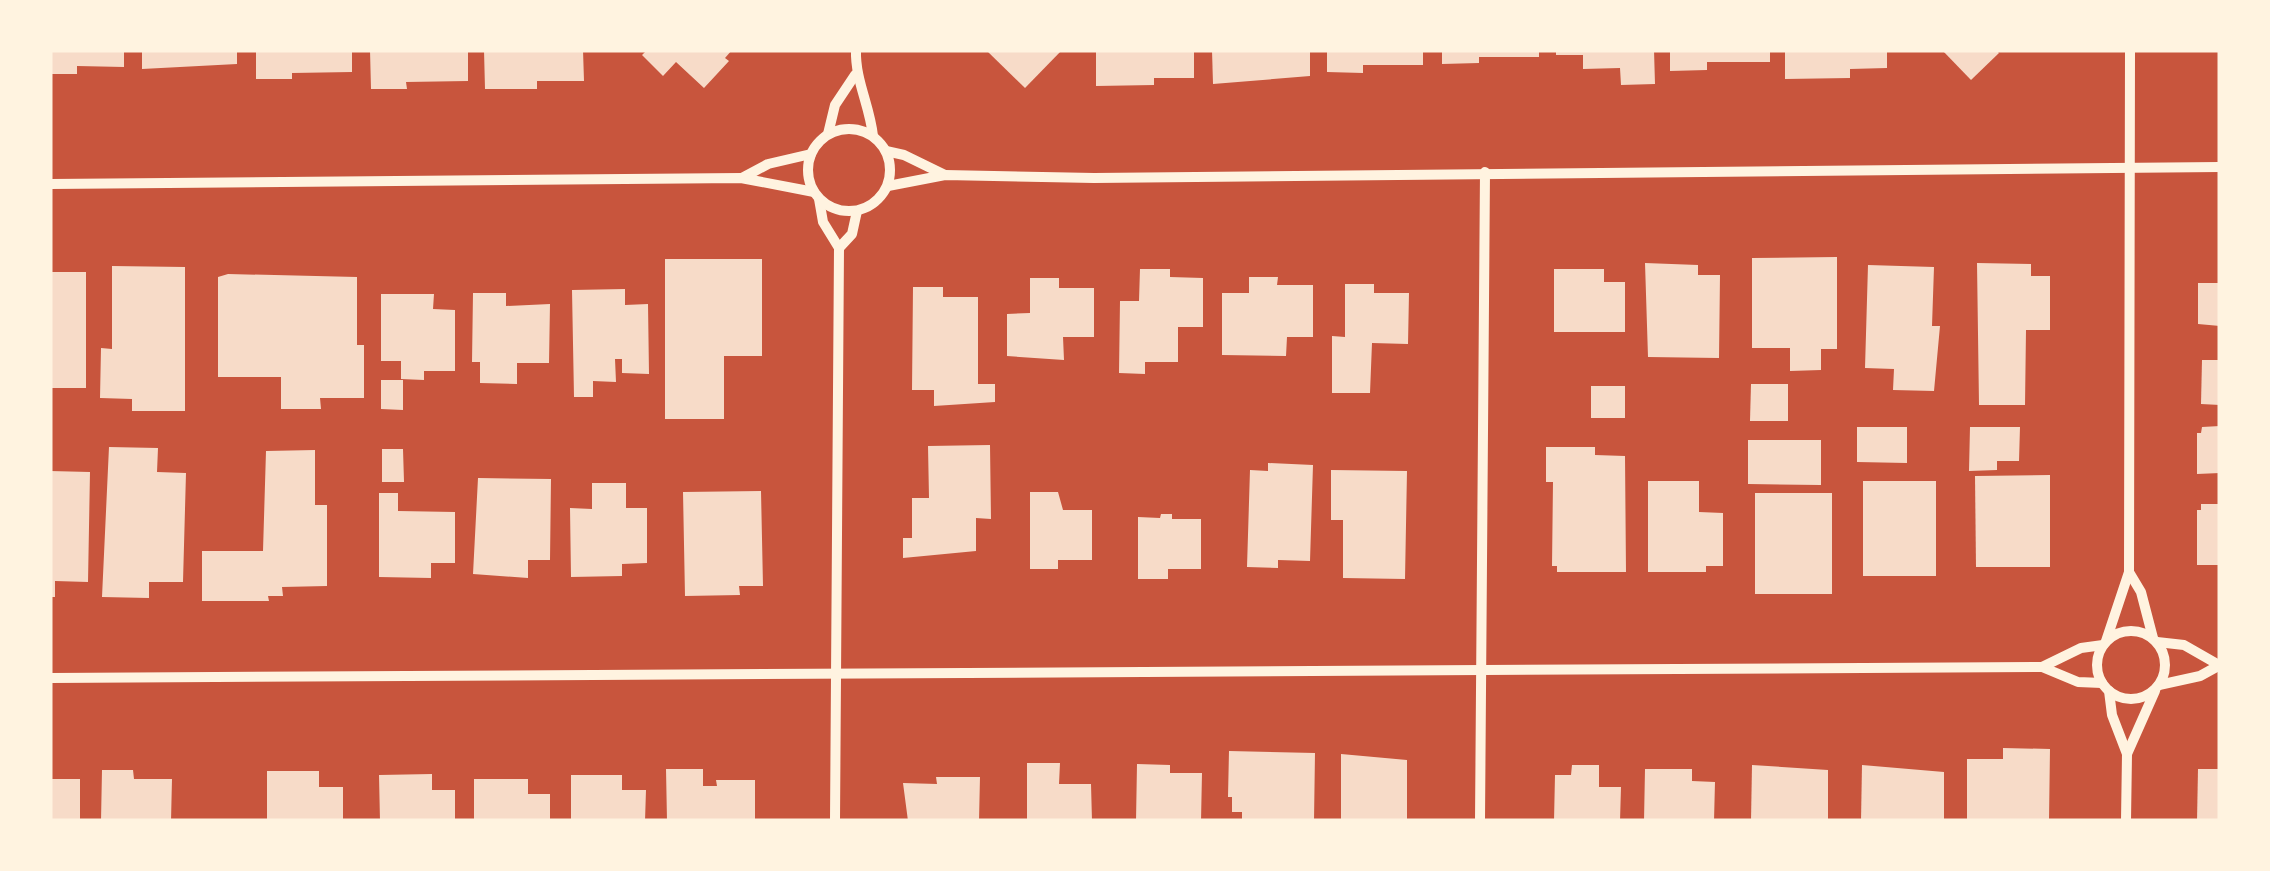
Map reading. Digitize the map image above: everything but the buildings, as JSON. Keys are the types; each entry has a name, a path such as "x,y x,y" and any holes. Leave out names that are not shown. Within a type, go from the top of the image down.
{"street":[{"path":"835,821 839,248 823,222 807,174 811,154 828,134 836,105 855,75 856,50"},
{"path":"2126,821 2127,754 2097,664 2129,572 2130,50"},
{"path":"50,184 741,178 817,196 830,207 857,211 870,206 888,186 891,172 886,152 873,136 864,88 855,75"},
{"path":"828,134 848,128 873,136"},
{"path":"886,152 946,175 1094,178 2220,167"},
{"path":"741,178 768,164 811,154"},
{"path":"1480,821 1485,172"},
{"path":"888,186 923,183 946,175"},
{"path":"839,248 852,234 857,211"},
{"path":"2127,754 2158,687 2165,658 2155,640 2141,592 2129,572"},
{"path":"50,678 2042,667 2078,682 2138,698 2158,687 2200,676 2220,664 2206,653 2155,640 2134,630 2064,654 2042,667"}]}
